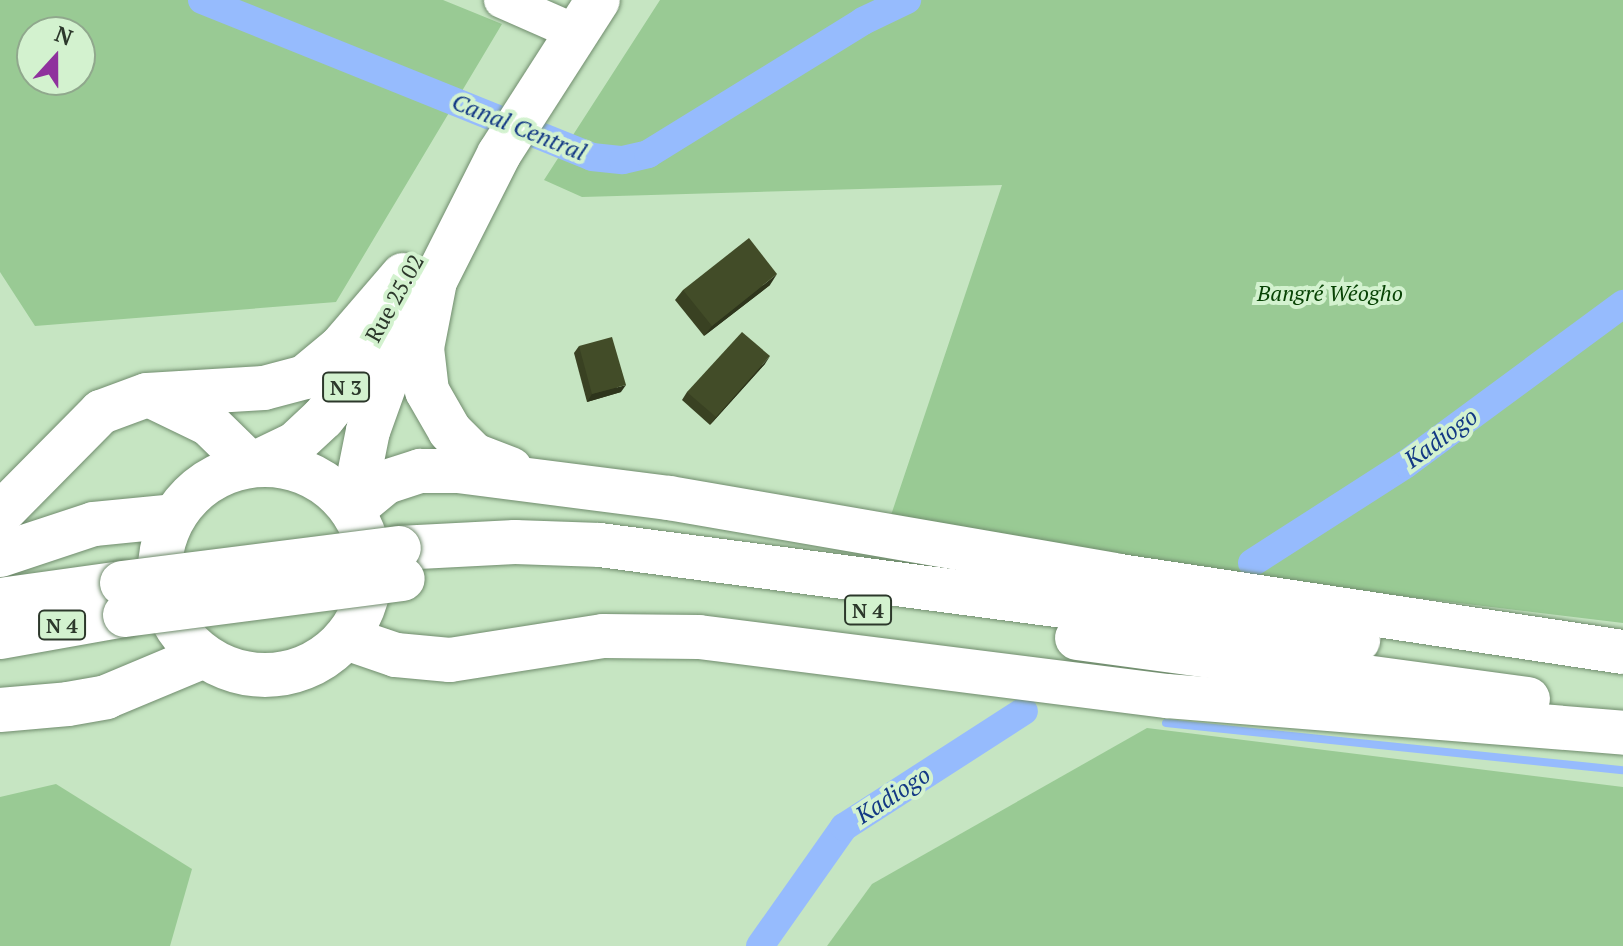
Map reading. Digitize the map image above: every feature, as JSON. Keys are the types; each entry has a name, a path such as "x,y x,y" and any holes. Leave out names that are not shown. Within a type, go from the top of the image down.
{"main road":[{"name":"Rue 25.02","path":"251,465 295,444 341,396 587,17"},
{"name":"Rue 25.02","path":"352,510 368,431 419,278"},
{"path":"0,514 101,412 147,395 264,388 305,377 419,278"},
{"path":"419,278 427,391 450,431 474,455 570,486"},
{"path":"147,395 209,424 251,465"},
{"name":"N 3","path":"251,465 294,469 327,485 352,510 365,535 371,561 370,589 361,615 346,638 323,659 294,672 263,676 232,670 204,656 181,634 166,607 159,576 162,545 174,516 196,490 225,472 251,465"},
{"path":"352,510 386,482 420,471 458,471 669,498 1113,575 1623,652"},
{"path":"0,555 94,524 174,516"},
{"name":"N 4","path":"0,600 124,599 401,564 515,542 600,545 1226,626 1623,667"},
{"name":"N 4","path":"401,564 591,574 1623,712"},
{"name":"N 4","path":"0,637 124,599"},
{"path":"346,638 396,655 450,660 603,636 699,637 1167,696 1623,733"},
{"path":"0,710 106,697 204,656"}],"street":[{"path":"502,0 587,17"}],"green space":[{"path":"0,0 443,0 502,24 336,302 35,326 0,272"},
{"name":"Bangré Wéogho","path":"660,0 1623,0 1623,623 885,533 1002,185 582,197 544,180"},
{"path":"1147,728 1623,787 1623,946 827,946 872,884"},
{"path":"56,784 192,869 170,946 0,946 0,797"}],"building":[{"path":"749,238 777,274 712,326 683,290"},
{"path":"742,332 770,356 716,417 687,392"},
{"path":"612,337 626,385 592,394 579,346"}],"waterway":[{"name":"Canal Central","path":"202,0 592,157 623,160 648,154 863,21 907,0"},
{"name":"Kadiogo","path":"1252,563 1406,464 1623,304"},
{"name":"Kadiogo","path":"760,946 844,827 1024,711"},
{"path":"1166,723 1623,770"}]}
